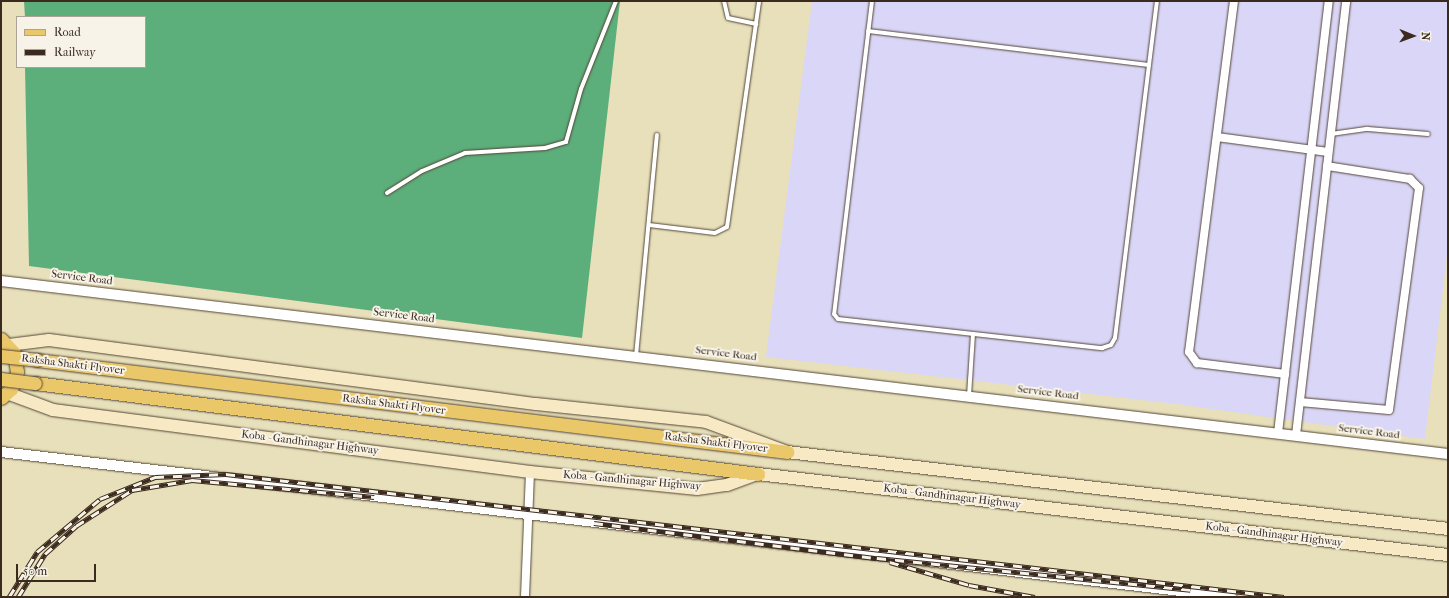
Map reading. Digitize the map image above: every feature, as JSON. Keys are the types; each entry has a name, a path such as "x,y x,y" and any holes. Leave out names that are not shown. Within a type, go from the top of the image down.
{"main road":[{"path":"4,396 17,372 5,342 49,340 536,404 706,422 787,452 1448,529"},
{"name":"Raksha Shakti Flyover","path":"1,356 787,452"},
{"name":"Raksha Shakti Flyover","path":"1,379 698,465 758,474"},
{"name":"Koba - Gandhinagar Highway","path":"4,396 53,410 530,472 698,489 727,485 758,474 1448,555"}],"street":[{"path":"1234,1 1191,358 1197,363 1285,374"},
{"path":"1278,433 1329,1"},
{"path":"1296,435 1346,1"},
{"path":"1217,137 1328,152"},
{"path":"1300,402 1390,410 1419,188 1410,178 1327,166"},
{"name":"Service Road","path":"1,281 1448,454"},
{"path":"1,452 1231,597"},
{"path":"525,597 527,515 530,472"}],"lane":[{"path":"387,193 422,171 464,153 545,148 566,142 581,89 616,1"},
{"path":"724,1 728,18 756,24"},
{"path":"649,225 715,233 727,227 759,1"},
{"path":"872,1 834,314 838,319 1093,348 1111,345 1157,1"},
{"path":"868,31 1149,65"},
{"path":"1330,134 1368,129 1428,134"},
{"path":"636,356 657,136"},
{"path":"968,396 973,334"}],"shaded area":[{"path":"812,1 1448,1 1448,247 1425,439 1177,404 766,357"}],"green space":[{"path":"24,1 620,1 582,338 29,266 25,68 146,68 146,16 25,16"}],"railway":[{"path":"9,597 37,552 100,499 155,477 226,474 1284,597"},
{"path":"18,597 45,554 76,526 132,490 192,480 374,497"},
{"path":"594,523 877,558 1190,590"},
{"path":"890,562 969,585 1035,597"}]}
